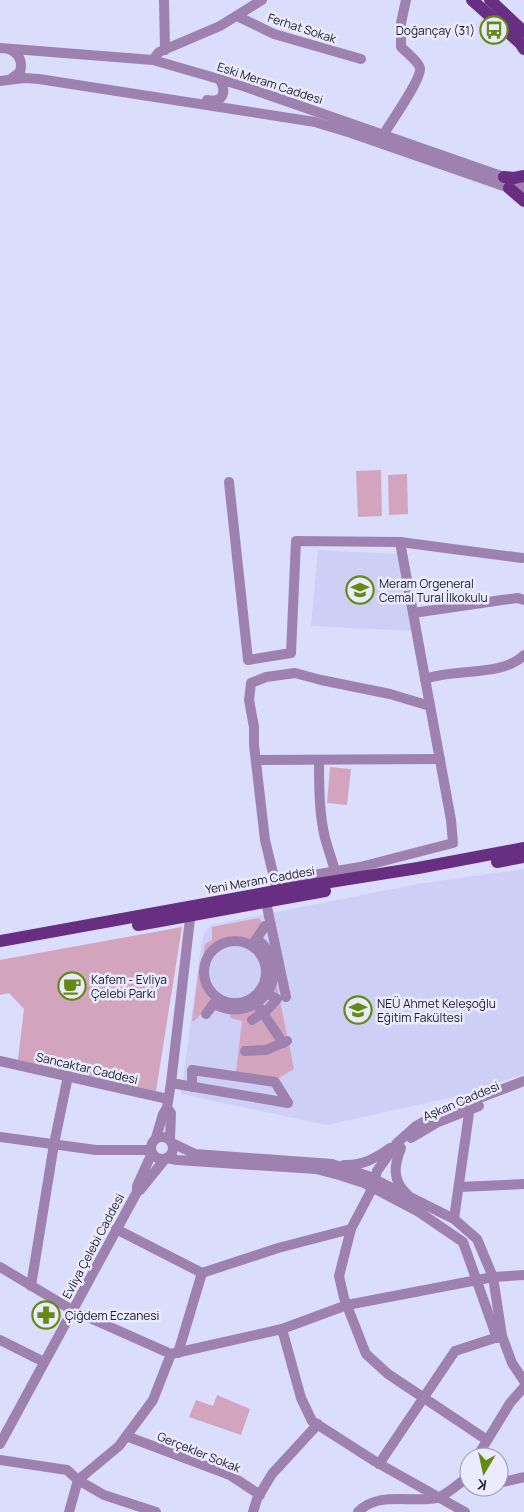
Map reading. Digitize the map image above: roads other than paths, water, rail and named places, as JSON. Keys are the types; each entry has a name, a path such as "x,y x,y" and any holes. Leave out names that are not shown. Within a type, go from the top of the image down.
{"main road":[{"path":"472,0 520,43 524,49"},
{"path":"490,0 524,32"},
{"path":"524,176 514,178 507,183 524,201"},
{"name":"Yeni Meram Caddesi","path":"0,949 524,848"},
{"name":"Yeni Meram Caddesi","path":"0,941 191,911 266,902 278,895 524,857"}],"street":[{"path":"164,0 166,50"},
{"path":"153,60 159,52 220,26 262,0"},
{"path":"384,135 414,86 420,72 417,64 401,47 401,23 406,0"},
{"name":"Ferhat Sokak","path":"237,16 274,34 361,58"},
{"path":"0,49 11,50 19,57 21,62 21,67 16,76 2,80"},
{"name":"Eski Meram Caddesi","path":"0,49 153,60 220,80 384,135 507,183 524,192"},
{"name":"Eski Meram Caddesi","path":"2,80 39,79 323,124 507,183 524,184"},
{"path":"129,92 153,91 214,101 220,99 223,94 224,88 220,80"},
{"path":"230,482 248,660 291,653 296,541 400,542 522,558"},
{"path":"278,895 285,880 360,867 453,843 451,820 400,542"},
{"path":"413,613 518,598 524,600"},
{"path":"425,678 437,674 493,668 510,664 524,655"},
{"path":"278,895 265,840 254,727 249,700 251,683 266,677 295,673 390,694 430,706"},
{"path":"256,760 440,759"},
{"path":"319,760 320,799 324,836 335,871"},
{"path":"266,902 286,997"},
{"path":"191,911 168,1104 156,1138 152,1142 152,1151 158,1158 316,1169 374,1184 412,1198 454,1219 477,1239 493,1277 500,1337"},
{"path":"255,943 265,926"},
{"path":"233,941 255,943 266,947 270,954 264,981 264,991 255,1000 245,1001 230,1010 216,1001 205,977 205,966 208,957 214,949 233,941"},
{"path":"252,1020 263,1013 277,999 264,991"},
{"path":"245,1051 266,1050 286,1042 255,1000"},
{"path":"206,1014 216,1001"},
{"name":"Sancaktar Caddesi","path":"0,1061 68,1076 168,1104"},
{"path":"171,1083 192,1087 288,1103 274,1082 192,1070 192,1087"},
{"path":"31,1286 54,1144 68,1076"},
{"name":"Aşkan Caddesi","path":"470,1106 524,1081"},
{"name":"Aşkan Caddesi","path":"487,1440 388,1374 366,1354 347,1305 339,1276 351,1229 374,1184 399,1145 416,1126 437,1114 470,1106 524,1088"},
{"path":"166,1158 173,1152 171,1113 168,1104"},
{"path":"454,1219 470,1106"},
{"path":"156,1138 162,1136 195,1154 353,1165 366,1162 399,1145"},
{"path":"0,1137 96,1150 152,1151"},
{"path":"399,1145 396,1176 400,1188 412,1198"},
{"name":"Evliya Çelebi Caddesi","path":"137,1192 137,1186 152,1151"},
{"name":"Evliya Çelebi Caddesi","path":"0,1442 137,1192 166,1158"},
{"path":"332,1164 374,1184 463,1242 476,1280 500,1337 512,1363 524,1381"},
{"path":"459,1187 524,1184"},
{"path":"116,1229 202,1273 278,1248 351,1229"},
{"path":"0,1267 72,1310 174,1354 282,1329 347,1305 493,1277 524,1275"},
{"path":"69,1512 78,1480 119,1446 153,1400 174,1354 202,1273"},
{"path":"282,1329 301,1398 312,1421 379,1464 464,1512"},
{"path":"379,1464 455,1351 500,1337"},
{"path":"0,1340 44,1362"},
{"path":"483,1447 510,1404 524,1387"},
{"path":"253,1512 260,1494 272,1474 318,1424"},
{"name":"Gerçekler Sokak","path":"126,1436 230,1476 260,1494"},
{"path":"0,1460 68,1470 78,1480 104,1495 156,1512"},
{"path":"509,1481 524,1477"},
{"path":"358,1512 366,1504 395,1498 438,1498 459,1483"}],"place":[{"name":"Doğançay (31)","path":"494,30"},
{"name":"Meram Orgeneral Cemal Tural İlkokulu","path":"360,590"},
{"name":"Kafem - Evliya Çelebi Parkı","path":"72,986"},
{"name":"NEÜ Ahmet Keleşoğlu Eğitim Fakültesi","path":"358,1010"},
{"name":"Çiğdem Eczanesi","path":"46,1315"}]}
